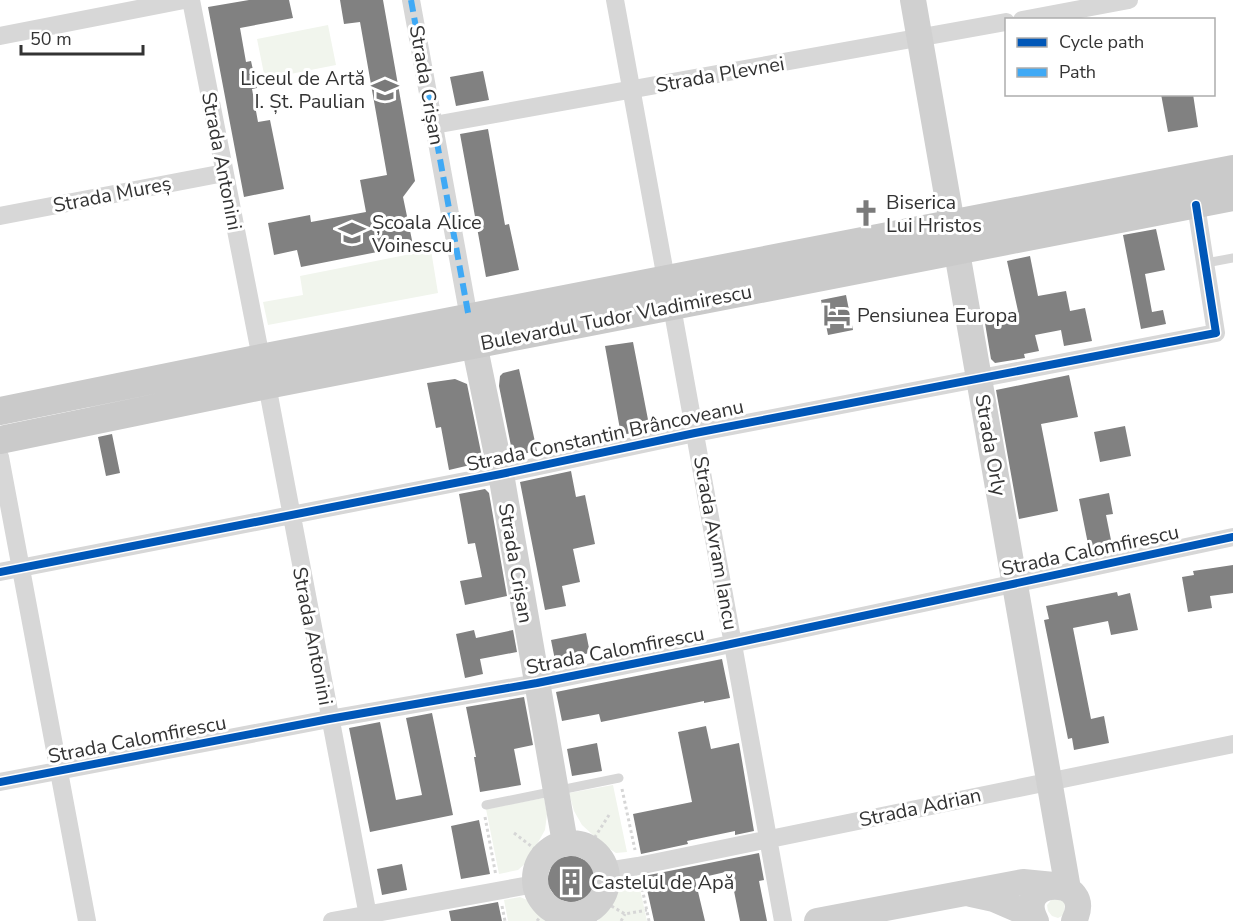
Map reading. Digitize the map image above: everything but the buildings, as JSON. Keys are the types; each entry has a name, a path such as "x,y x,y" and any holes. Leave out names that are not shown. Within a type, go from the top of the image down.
{"main road":[{"name":"Bulevardul Tudor Vladimirescu","path":"0,411 261,358 472,331 669,293 953,224 1233,169"},
{"name":"Bulevardul Tudor Vladimirescu","path":"669,293 958,252 1233,197"},
{"name":"Bulevardul Tudor Vladimirescu","path":"0,440 267,385 472,331"}],"street":[{"path":"0,36 184,0"},
{"name":"Strada Antonini","path":"191,0 261,358"},
{"name":"Strada Crișan","path":"411,0 472,331 501,474 555,790 575,845"},
{"name":"Strada Avram Iancu","path":"615,0 783,921"},
{"name":"Strada Orly","path":"914,0 1050,780 1061,887 1073,894 1078,908 1074,921"},
{"path":"1033,18 1129,0"},
{"name":"Strada Plevnei","path":"434,125 1005,22"},
{"name":"Strada Mureș","path":"0,216 224,172"},
{"path":"1196,205 1206,263"},
{"name":"Strada Constantin Brâncoveanu","path":"0,572 501,474 695,433 1216,333 1206,263"},
{"name":"Strada Antonini","path":"267,385 368,917"},
{"path":"0,457 87,921"},
{"name":"Strada Calomfirescu","path":"0,782 329,719 537,683 734,644 1233,537"},
{"name":"Strada Adrian","path":"607,871 1233,744"},
{"path":"575,845 595,852 603,860 608,882 601,900 579,918 559,913 543,914 535,884 537,866 548,851 575,845"},
{"path":"817,921 1023,882 1061,887"},
{"path":"332,921 368,917 499,889 535,884"},
{"path":"1034,918 1032,902 1036,895 1041,890 1061,887"},
{"path":"965,892 994,899 1034,918"}],"lane":[{"path":"1206,263 1233,258"},
{"path":"486,805 620,778"}],"path":[{"path":"486,805 483,809 505,921"},
{"path":"575,845 595,837 609,815"},
{"path":"514,833 535,849 542,858"},
{"path":"601,900 626,914 647,910"},
{"path":"621,921 626,914"}],"shaded area":[{"path":"328,25 336,65 265,79 257,39"},
{"path":"431,250 438,293 268,325 263,302 303,295 300,276"},
{"path":"613,785 627,852 616,853 582,825 574,811 569,793"},
{"path":"544,798 547,814 545,830 527,862 518,870 499,874 486,809"},
{"path":"637,875 647,921 598,921 614,895"},
{"path":"520,897 532,902 554,921 508,921 504,900"},
{"path":"1053,898 1065,902 1064,915 1058,918 1052,916 1048,911 1047,905"}],"marked path":[{"path":"411,0 469,318"}],"cycle path":[{"path":"0,572 501,474 695,433 1216,333 1196,205"},
{"path":"0,782 329,719 537,683 1233,537"}],"place":[{"name":"Liceul de Artă I. Șt. Paulian","path":"385,90"},
{"name":"Biserica Lui Hristos","path":"866,213"},
{"name":"Școala Alice Voinescu","path":"352,233"},
{"name":"Pensiunea Europa","path":"837,315"},
{"name":"Castelul de Apă","path":"571,882"}]}
